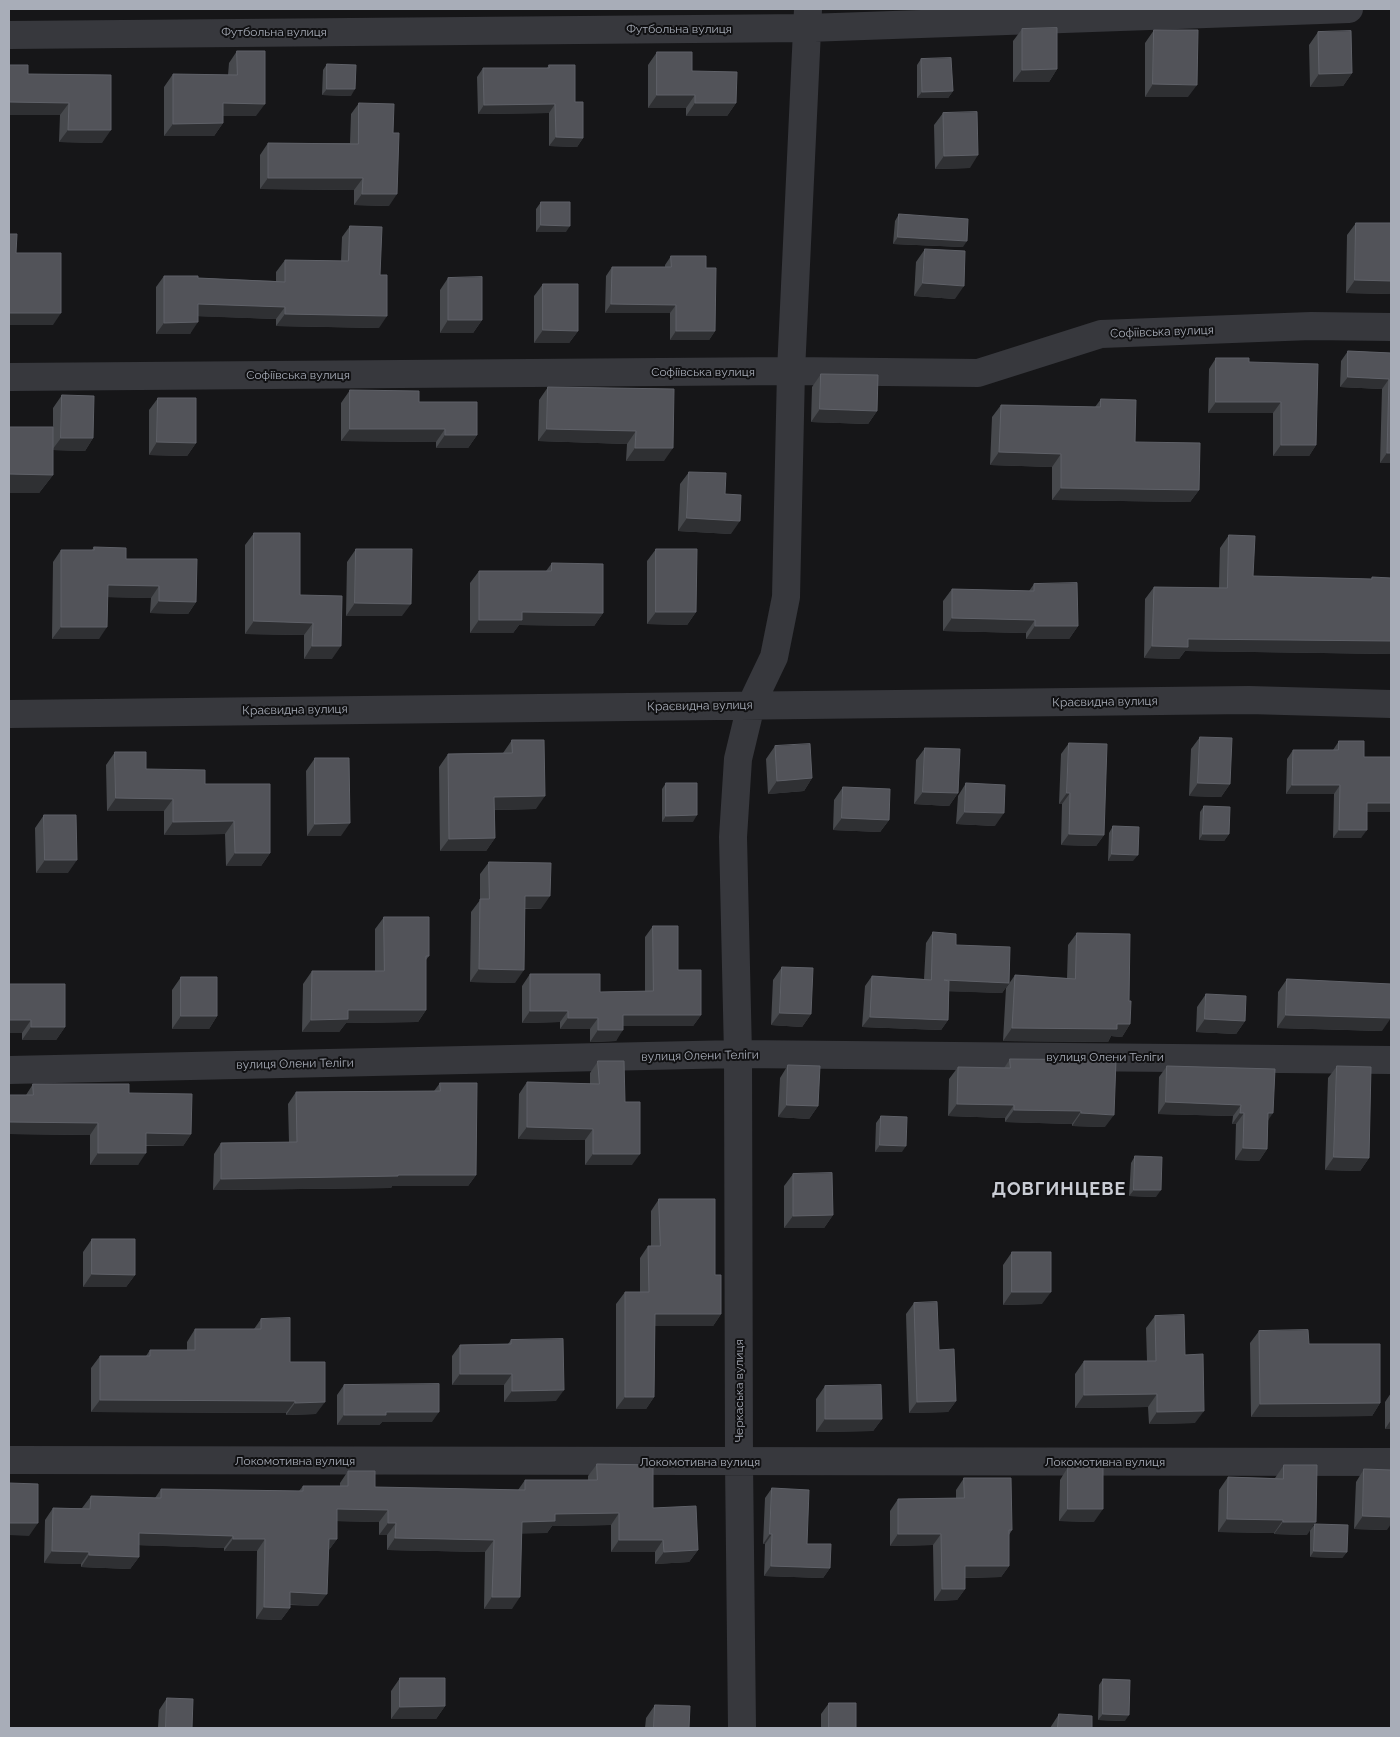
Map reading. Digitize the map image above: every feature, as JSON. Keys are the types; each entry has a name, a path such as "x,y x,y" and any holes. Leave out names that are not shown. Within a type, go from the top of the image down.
{"street":[{"name":"Футбольна вулиця","path":"9,35 1349,9"},
{"name":"Черкаська вулиця","path":"742,1728 738,1054 733,837 738,759 751,705 774,657 786,597 791,371 808,18"},
{"name":"Софіївська вулиця","path":"9,377 791,371 978,372 1102,334 1311,326 1391,327"},
{"name":"Краєвидна вулиця","path":"9,714 1239,700 1391,704"},
{"name":"вулиця Олени Теліги","path":"9,1070 738,1054 1391,1060"},
{"name":"Локомотивна вулиця","path":"9,1460 1391,1462"}],"building":[{"path":"1057,28 1057,69 1022,70 1022,29"},
{"path":"1154,30 1198,30 1197,85 1153,84"},
{"path":"1351,31 1352,73 1319,74 1318,32"},
{"path":"237,51 265,51 265,104 223,103 223,123 173,124 173,74 237,75"},
{"path":"657,52 692,52 692,71 737,72 736,103 695,103 695,95 657,95"},
{"path":"951,58 953,91 922,92 921,59"},
{"path":"327,64 356,65 355,89 327,89"},
{"path":"9,65 28,65 28,74 111,75 111,130 68,130 69,103 9,102"},
{"path":"549,65 575,65 575,102 583,102 583,138 556,137 555,104 484,105 483,68 549,68"},
{"path":"359,103 394,104 393,133 399,133 397,194 362,194 363,178 268,178 268,143 358,144"},
{"path":"977,112 978,155 944,156 943,113"},
{"path":"541,202 570,202 570,226 541,225"},
{"path":"899,214 968,219 967,241 898,237"},
{"path":"1356,223 1391,223 1391,281 1355,280"},
{"path":"350,226 382,227 380,275 387,275 387,316 285,314 285,307 198,304 198,322 164,323 164,276 198,276 198,278 285,282 285,260 348,261"},
{"path":"9,234 17,234 16,253 61,253 61,313 9,313"},
{"path":"925,249 965,251 964,286 923,283"},
{"path":"671,256 706,256 706,268 716,268 715,331 676,331 676,305 611,304 612,267 671,267"},
{"path":"482,277 482,320 448,320 448,278"},
{"path":"543,284 578,284 578,331 543,330"},
{"path":"1348,351 1391,353 1391,453 1387,453 1389,379 1348,377"},
{"path":"1216,358 1249,358 1249,362 1318,364 1316,445 1281,445 1281,402 1216,402"},
{"path":"821,374 878,375 877,411 820,409"},
{"path":"548,387 674,389 673,448 635,448 636,431 547,429"},
{"path":"350,390 419,391 419,402 477,402 477,435 445,435 445,429 350,429"},
{"path":"62,395 94,396 93,438 61,438"},
{"path":"158,398 196,398 196,443 157,442"},
{"path":"1101,399 1136,400 1135,442 1200,443 1199,490 1061,488 1061,454 999,452 1001,405 1100,407"},
{"path":"9,427 53,427 53,475 9,474"},
{"path":"689,472 726,473 725,494 741,495 740,521 687,518"},
{"path":"254,533 300,533 300,595 342,596 341,646 312,646 313,623 254,621"},
{"path":"1229,535 1255,536 1253,576 1391,578 1391,641 1188,639 1188,647 1152,646 1154,587 1227,588"},
{"path":"94,547 126,548 126,559 197,559 196,602 159,601 159,586 108,585 107,627 61,627 61,550 94,550"},
{"path":"356,549 412,549 411,604 355,603"},
{"path":"656,549 697,549 696,612 656,612"},
{"path":"552,563 603,564 603,613 522,612 522,620 479,620 479,571 551,571"},
{"path":"1077,583 1078,626 1035,626 1035,620 952,618 952,589 1034,591 1034,584"},
{"path":"1200,737 1232,738 1230,784 1198,783"},
{"path":"512,740 544,740 545,796 494,797 495,838 449,839 448,754 512,753"},
{"path":"1339,741 1364,741 1364,757 1391,757 1391,803 1367,803 1367,830 1339,830 1340,785 1292,785 1293,750 1338,750"},
{"path":"1069,743 1107,744 1104,835 1069,834 1070,793 1067,793"},
{"path":"810,744 812,778 777,781 775,746"},
{"path":"925,748 960,749 958,793 923,792"},
{"path":"115,752 146,752 146,769 205,770 205,784 270,784 270,853 235,853 234,821 173,822 173,799 116,798"},
{"path":"315,758 349,758 350,823 315,824"},
{"path":"666,783 697,783 697,815 666,816"},
{"path":"966,783 1005,785 1004,813 965,812"},
{"path":"843,787 890,789 889,820 842,818"},
{"path":"1204,806 1230,807 1229,834 1203,834"},
{"path":"44,815 76,815 77,860 45,860"},
{"path":"1113,826 1139,827 1138,855 1112,854"},
{"path":"489,862 551,863 550,896 525,896 524,970 479,969 480,899 489,899"},
{"path":"384,917 429,917 429,956 426,956 426,1010 348,1010 348,1019 311,1020 312,971 384,971"},
{"path":"653,926 678,926 678,970 701,970 701,1015 623,1015 623,1030 598,1030 598,1018 568,1018 568,1011 530,1011 530,974 600,974 600,992 653,991"},
{"path":"933,932 956,934 956,945 1010,947 1009,983 944,980 949,981 948,1020 870,1017 872,976 931,980"},
{"path":"1077,933 1130,934 1130,1024 1117,1024 1117,1029 1012,1028 1015,975 1075,979"},
{"path":"782,967 813,968 811,1014 780,1013"},
{"path":"181,977 217,977 217,1016 181,1016"},
{"path":"1287,979 1391,984 1391,1018 1286,1015"},
{"path":"9,984 65,984 65,1027 31,1027 31,1020 9,1020"},
{"path":"1206,994 1246,996 1245,1021 1205,1019"},
{"path":"1010,1059 1116,1060 1114,1115 1081,1113 1081,1111 1014,1110 1014,1105 957,1104 958,1067 1010,1068"},
{"path":"598,1061 624,1061 625,1102 640,1102 640,1154 593,1154 593,1129 527,1127 527,1082 599,1084"},
{"path":"788,1065 820,1066 818,1106 787,1105"},
{"path":"1167,1066 1275,1069 1273,1113 1268,1113 1267,1149 1243,1148 1244,1113 1240,1113 1241,1105 1166,1102"},
{"path":"1337,1066 1371,1067 1369,1158 1334,1157"},
{"path":"440,1083 477,1083 476,1175 221,1179 221,1143 297,1142 296,1092 440,1091"},
{"path":"33,1084 129,1084 129,1093 192,1094 191,1134 146,1133 146,1153 98,1153 98,1123 9,1122 9,1095 33,1095"},
{"path":"881,1116 907,1117 906,1146 880,1145"},
{"path":"1135,1156 1162,1157 1161,1190 1134,1190"},
{"path":"832,1173 833,1215 793,1216 793,1174"},
{"path":"659,1199 715,1199 715,1275 721,1275 721,1314 655,1314 654,1397 625,1397 625,1292 649,1292 648,1246 660,1246"},
{"path":"92,1239 135,1239 135,1275 92,1274"},
{"path":"1012,1252 1051,1252 1051,1292 1012,1292"},
{"path":"937,1302 939,1350 954,1349 956,1401 917,1402 914,1303"},
{"path":"1184,1315 1185,1355 1203,1354 1204,1411 1157,1412 1157,1394 1084,1395 1084,1361 1156,1361 1155,1316"},
{"path":"290,1318 290,1362 325,1362 325,1402 100,1400 100,1356 150,1356 150,1350 195,1350 195,1329 261,1329 261,1319"},
{"path":"1308,1330 1309,1344 1380,1344 1380,1403 1260,1404 1259,1331"},
{"path":"563,1339 564,1390 512,1391 512,1374 460,1374 460,1345 511,1344 511,1340"},
{"path":"439,1384 439,1412 386,1412 386,1415 344,1415 344,1385"},
{"path":"881,1385 882,1419 825,1419 825,1386"},
{"path":"597,1464 653,1465 653,1508 696,1506 698,1550 664,1552 663,1540 619,1540 619,1513 555,1514 555,1521 522,1522 520,1597 492,1597 494,1540 395,1538 396,1523 388,1523 388,1510 337,1509 337,1539 329,1539 327,1594 290,1592 290,1608 264,1607 265,1539 233,1539 233,1536 139,1533 139,1557 89,1555 89,1552 52,1551 53,1508 90,1509 91,1496 161,1498 161,1489 303,1491 303,1486 348,1486 348,1471 375,1471 375,1487 525,1490 525,1480 597,1480"},
{"path":"1284,1465 1317,1465 1316,1522 1227,1519 1228,1477 1283,1479"},
{"path":"1068,1467 1103,1467 1103,1509 1068,1509"},
{"path":"1364,1469 1391,1470 1391,1517 1363,1516"},
{"path":"964,1478 1011,1478 1012,1530 1009,1530 1009,1566 965,1566 965,1589 942,1589 941,1534 898,1534 898,1499 964,1498"},
{"path":"9,1483 38,1484 38,1523 9,1523"},
{"path":"772,1488 809,1490 807,1544 831,1544 830,1568 771,1566"},
{"path":"1315,1524 1348,1525 1347,1552 1314,1551"},
{"path":"400,1678 445,1678 445,1706 400,1707"},
{"path":"1103,1679 1130,1680 1129,1715 1103,1714"},
{"path":"167,1698 193,1699 192,1728 166,1728"},
{"path":"829,1703 856,1703 856,1728 829,1728"},
{"path":"655,1705 690,1706 689,1728 654,1728"},
{"path":"1059,1714 1092,1716 1092,1728 1058,1728"}],"district":[{"name":"ДОВГИНЦЕВЕ","path":"1059,1190"}]}
